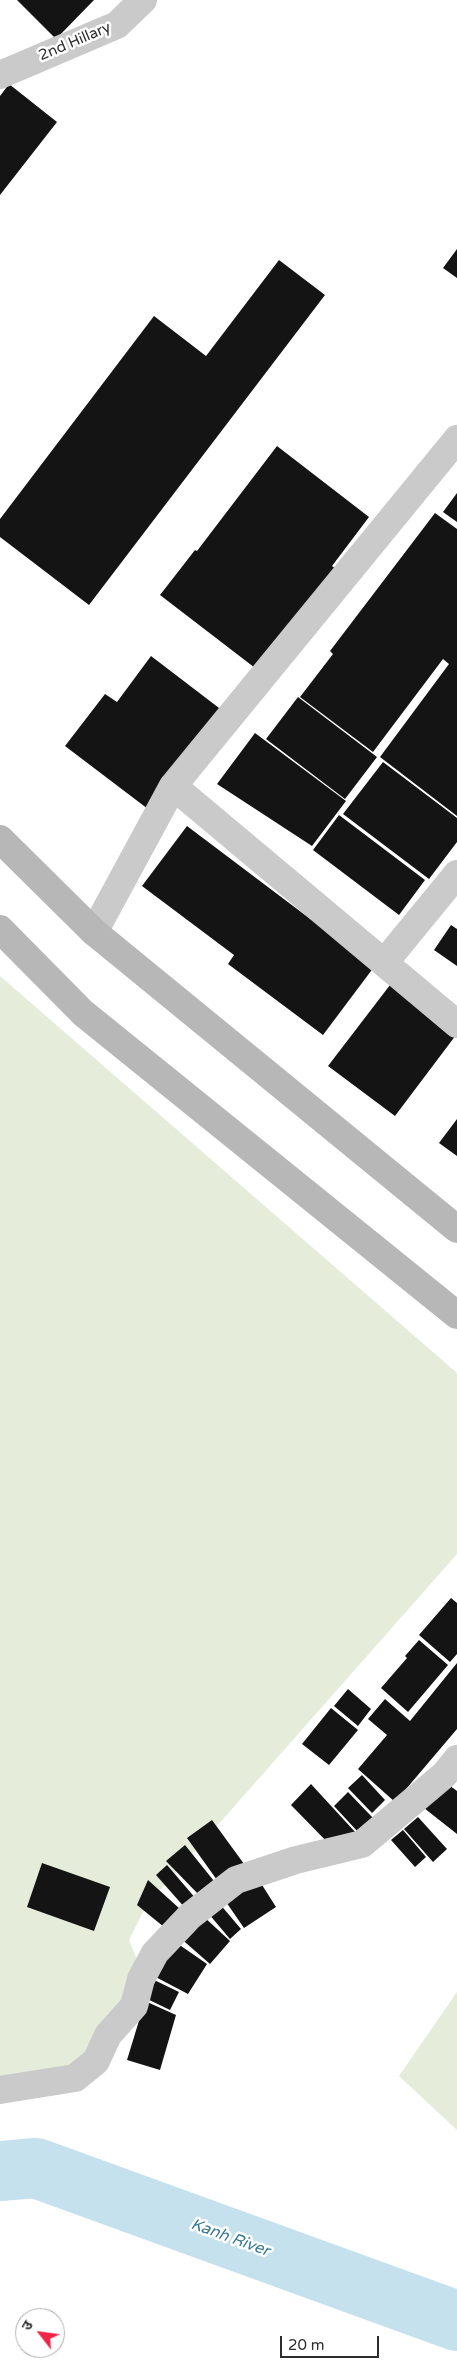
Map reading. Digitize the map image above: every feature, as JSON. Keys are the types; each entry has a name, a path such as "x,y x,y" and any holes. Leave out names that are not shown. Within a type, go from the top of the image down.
{"main road":[{"path":"0,839 94,932 457,1229"},
{"path":"0,929 83,1013 457,1315"}],"street":[{"name":"2nd Hillary","path":"0,75 117,25 144,0"},
{"path":"94,932 173,786 457,439"},
{"path":"173,786 457,1024"},
{"path":"384,963 457,874"},
{"path":"0,2090 75,2078 96,2061 108,2035 134,2006 141,1979 156,1953 190,1916 236,1880 296,1860 362,1844 444,1775 457,1759"}],"green space":[{"path":"0,976 457,1373 457,1554 156,1895 142,1914 129,1940 140,1967 111,2060 0,2099"},
{"path":"457,1992 457,2130 399,2076"}],"building":[{"path":"17,0 94,0 56,39"},
{"path":"9,84 57,122 0,195 0,96"},
{"path":"457,249 457,278 443,268"},
{"path":"279,260 325,295 89,605 0,537 0,519 154,316 206,356"},
{"path":"277,446 369,517 332,566 336,569 259,671 160,595 195,550 197,551"},
{"path":"457,493 457,522 443,512"},
{"path":"435,513 457,529 457,816 380,757 449,664 443,659 373,752 300,697 333,654 330,651"},
{"path":"151,656 223,711 148,809 65,746 105,694 117,702"},
{"path":"298,697 377,757 345,799 266,739"},
{"path":"255,733 346,801 312,846 217,784"},
{"path":"383,762 457,818 457,842 429,879 343,814"},
{"path":"339,815 425,880 399,915 313,850"},
{"path":"187,826 374,967 323,1035 228,964 234,955 142,886"},
{"path":"451,925 457,929 457,966 434,950"},
{"path":"390,985 456,1035 395,1116 328,1066"},
{"path":"457,1119 457,1156 439,1143"},
{"path":"451,1598 457,1603 457,1654 450,1662 419,1635"},
{"path":"419,1640 448,1665 408,1712 381,1688 407,1658 405,1656"},
{"path":"457,1663 457,1729 395,1802 358,1769 387,1735 368,1719 385,1699 410,1721"},
{"path":"348,1689 371,1709 358,1726 334,1706"},
{"path":"331,1708 358,1730 329,1765 302,1744"},
{"path":"362,1775 385,1800 372,1813 348,1788"},
{"path":"445,1782 457,1791 457,1834 424,1808"},
{"path":"311,1784 357,1834 333,1848 291,1805"},
{"path":"348,1792 373,1818 358,1832 334,1806"},
{"path":"418,1817 447,1849 433,1862 404,1829"},
{"path":"212,1820 247,1868 222,1887 187,1838"},
{"path":"403,1830 426,1857 415,1867 391,1840"},
{"path":"185,1845 218,1886 201,1897 166,1861"},
{"path":"42,1863 110,1887 94,1931 27,1907"},
{"path":"167,1865 197,1900 186,1909 156,1875"},
{"path":"257,1877 276,1907 244,1928 224,1899"},
{"path":"148,1880 180,1909 164,1927 137,1905"},
{"path":"219,1903 241,1929 230,1939 208,1913"},
{"path":"203,1916 230,1941 210,1964 178,1936"},
{"path":"171,1939 207,1964 188,1994 148,1973"},
{"path":"150,1978 179,1992 170,2010 141,1996"},
{"path":"145,2001 176,2015 160,2070 127,2060"}],"waterway":[{"name":"Kanh River","path":"0,2171 36,2168 457,2321"}]}
